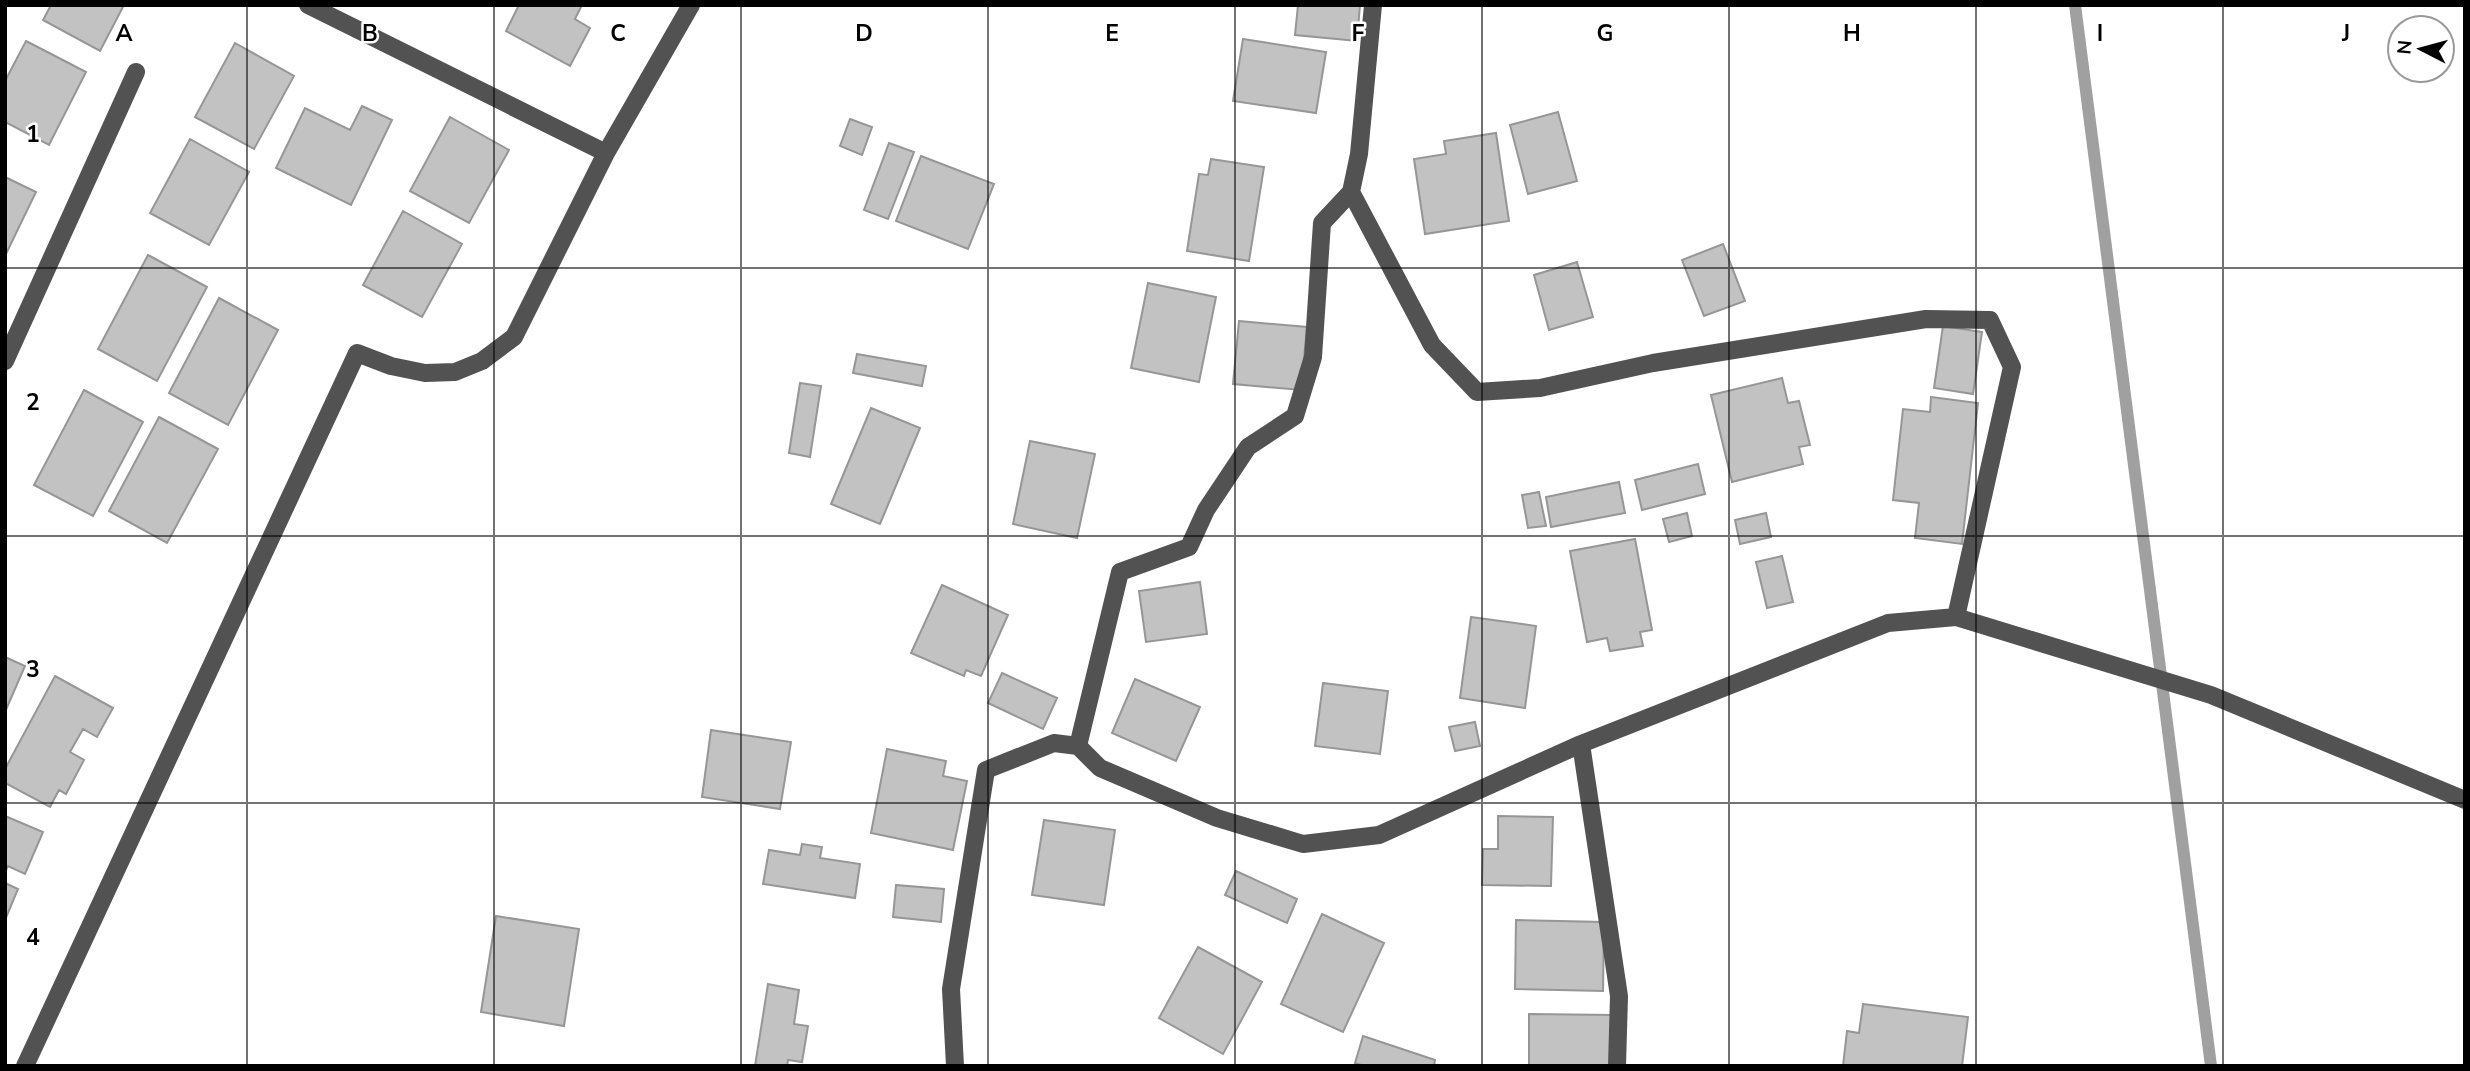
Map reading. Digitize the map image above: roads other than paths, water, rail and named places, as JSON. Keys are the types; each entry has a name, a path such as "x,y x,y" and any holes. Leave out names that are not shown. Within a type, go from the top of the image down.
{"street":[{"path":"308,5 606,153"},
{"path":"25,1066 357,353 391,366 425,373 455,372 482,361 514,337 606,153 691,5"},
{"path":"1078,746 1120,572 1189,547 1206,510 1248,447 1295,416 1313,358 1321,223 1351,192 1359,153 1373,5"},
{"path":"5,361 9,341 136,72"},
{"path":"1351,192 1432,345 1477,392 1540,388 1653,363 1926,318 1990,320 2012,367 1956,617"},
{"path":"955,1066 951,989 986,770 1054,743 1078,746 1100,768 1217,818 1303,845 1379,835 1581,744 1888,623 1956,617 2211,695 2465,800"},
{"path":"1581,744 1619,996 1618,1066"}],"waterway":[{"path":"2075,5 2211,1066"}]}
